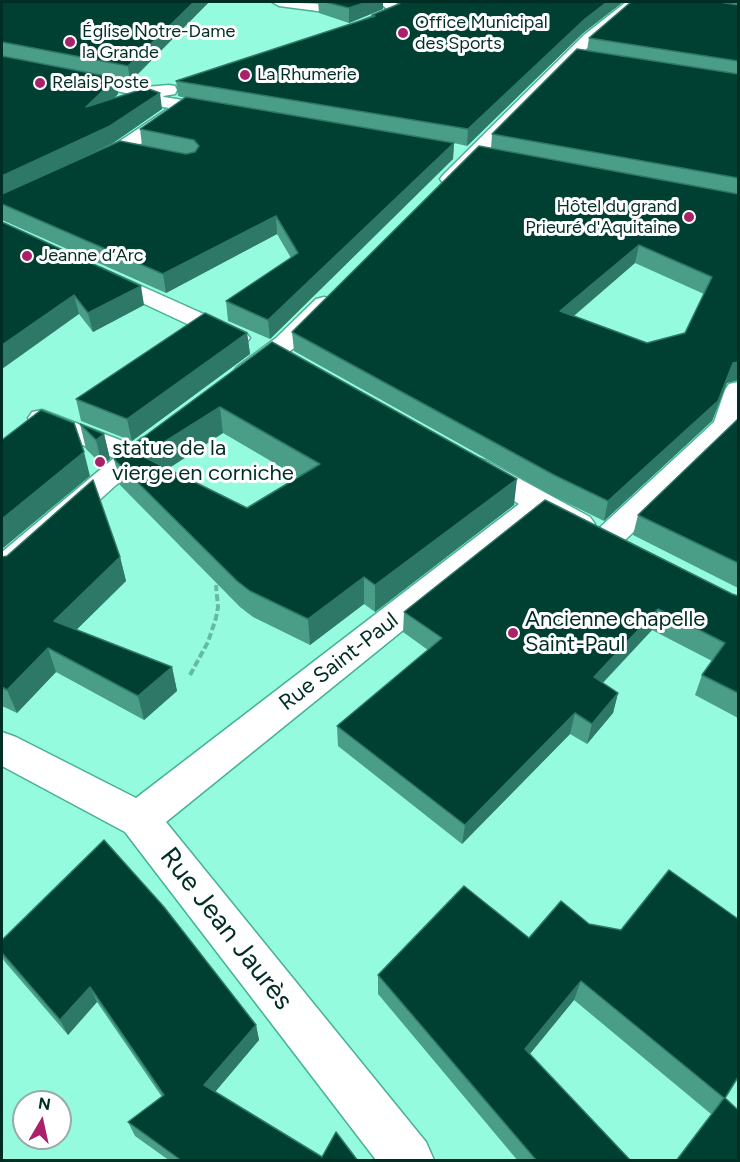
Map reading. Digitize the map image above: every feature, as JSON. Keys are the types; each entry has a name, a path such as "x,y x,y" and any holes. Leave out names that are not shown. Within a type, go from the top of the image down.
{"street":[{"path":"279,2 325,8 356,2"},
{"path":"341,33 389,16 395,8 386,2"},
{"path":"435,194 578,59 589,38 634,2"},
{"path":"2,63 146,92 159,101 184,96 242,115"},
{"path":"76,172 121,149 184,96"},
{"path":"121,149 142,153"},
{"path":"451,151 497,159"},
{"path":"77,264 298,366"},
{"path":"226,387 264,350 285,343 341,287"},
{"path":"607,539 727,425 738,390"},
{"path":"42,418 135,456"},
{"path":"2,570 106,478 172,429"},
{"path":"458,456 539,504 637,554"},
{"name":"Rue Saint-Paul","path":"139,819 539,504"},
{"name":"Rue Jean Jaurès","path":"2,748 139,819 408,1161"}],"path":[{"path":"190,675 208,642 216,618 218,607 216,585"}],"building":[{"path":"2,2 194,2 128,66 2,42"},
{"path":"325,2 367,2 349,8"},
{"path":"401,2 607,2 585,19 468,129 176,81 375,16 372,15"},
{"path":"631,2 720,2 738,5 738,61 589,38"},
{"path":"577,49 738,74 738,178 492,134"},
{"path":"2,56 116,78 86,107 146,88 160,93 110,126 2,176"},
{"path":"186,97 454,143 268,320 226,301 298,253 276,216 163,274 2,204 2,194 120,141 186,154 195,152 199,146 194,140 140,129"},
{"path":"479,146 738,194 738,362 733,363 718,401 608,501 554,475 292,332","holes":["639,245 712,277 685,333 647,343 560,311"]},
{"path":"2,222 141,286 88,313 74,295 2,345"},
{"path":"205,313 247,333 127,419 76,399"},
{"path":"272,342 517,479 375,585 364,577 308,619 250,591 237,581 114,459","holes":["220,407 320,464 247,508 142,456"]},
{"path":"41,410 74,423 84,452 2,519 2,440"},
{"path":"738,419 738,563 638,515"},
{"path":"80,424 104,434 96,440"},
{"path":"93,480 120,557 54,621 172,667 138,696 48,648 7,690 2,687 2,557 7,556"},
{"path":"545,500 738,596 738,693 702,675 725,643 658,609 594,677 618,693 592,724 575,713 465,825 337,726 442,638 404,612"},
{"path":"104,840 164,907 256,1025 204,1085 322,1157 336,1132 358,1161 182,1161 128,1122 164,1095 90,987 60,1020 2,953 2,940"},
{"path":"669,870 738,919 738,1077 725,1098 738,1110 738,1161 676,1161 724,1098 581,981 525,1049 631,1161 537,1161 378,975 464,886 529,938 561,901 589,924 621,930"}],"place":[{"name":"Office Municipal des Sports","path":"403,33"},
{"name":"Église Notre-Dame la Grande","path":"70,42"},
{"name":"La Rhumerie","path":"245,75"},
{"name":"Relais Poste","path":"40,83"},
{"name":"Hôtel du grand Prieuré d'Aquitaine","path":"689,217"},
{"name":"Jeanne d’Arc","path":"27,256"},
{"name":"statue de la vierge en corniche","path":"100,462"},
{"name":"Ancienne chapelle Saint-Paul","path":"513,633"}]}
